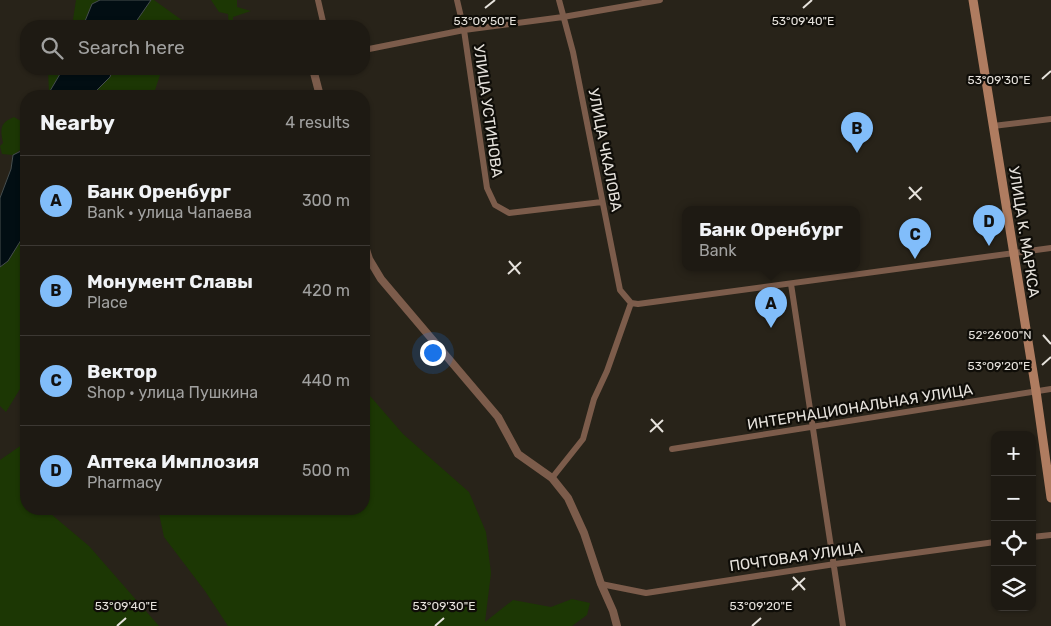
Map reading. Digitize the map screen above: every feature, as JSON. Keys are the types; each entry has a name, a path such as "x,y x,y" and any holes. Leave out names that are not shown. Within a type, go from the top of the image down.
{"main road":[{"name":"УЛИЦА К. МАРКСА","path":"973,0 1036,391 1051,498"}],"street":[{"path":"318,0 323,20"},
{"name":"УЛИЦА УСТИНОВА","path":"457,0 464,30 487,188 495,206 510,213 602,202"},
{"name":"УЛИЦА ЧКАЛОВА","path":"559,0 573,52 620,290 631,303"},
{"path":"370,49 464,30 563,17 660,0"},
{"path":"315,75 318,90"},
{"path":"993,126 1051,119"},
{"path":"552,478 583,440 594,399 607,371 631,303 638,304 791,284 1051,248"},
{"path":"370,261 381,279 498,418 518,454 552,478 568,498 584,533 617,626"},
{"path":"791,284 844,626"},
{"name":"ИНТЕРНАЦИОНАЛЬНАЯ УЛИЦА","path":"672,449 1051,389"},
{"path":"1036,537 1051,535"},
{"name":"ПОЧТОВАЯ УЛИЦА","path":"601,584 646,593 991,543"}],"green space":[{"path":"76,0 100,0 92,4 85,20 73,20"},
{"path":"151,0 154,0 182,20 137,20"},
{"path":"211,0 237,0 237,7 251,11 233,17 233,20 228,20 228,14 219,12"},
{"path":"48,75 60,75 51,90 49,90"},
{"path":"111,75 160,75 155,90 97,90"},
{"path":"14,117 20,120 20,150 13,155 2,154 0,146 3,143 2,127 6,121"},
{"path":"20,242 20,389 6,412 0,406 0,267 8,261"},
{"path":"370,396 403,434 469,492 486,532 491,573 485,622 513,600 551,607 572,599 590,603 587,615 572,626 228,626 205,591 164,537 159,515 370,515"},
{"path":"20,446 20,515 52,515 89,546 159,626 0,626 0,460"}],"shaded area":[{"path":"100,0 151,0 137,20 85,20 92,4"},
{"path":"59,75 111,75 97,90 51,90"},
{"path":"20,152 20,242 8,261 0,267 0,198 11,169 13,155"}],"place":[{"name":"Монумент Славы","path":"857,153"},
{"name":"Аптека Имплозия","path":"989,246"},
{"name":"Вектор","path":"915,259"},
{"name":"Банк Оренбург","path":"771,328"}]}
